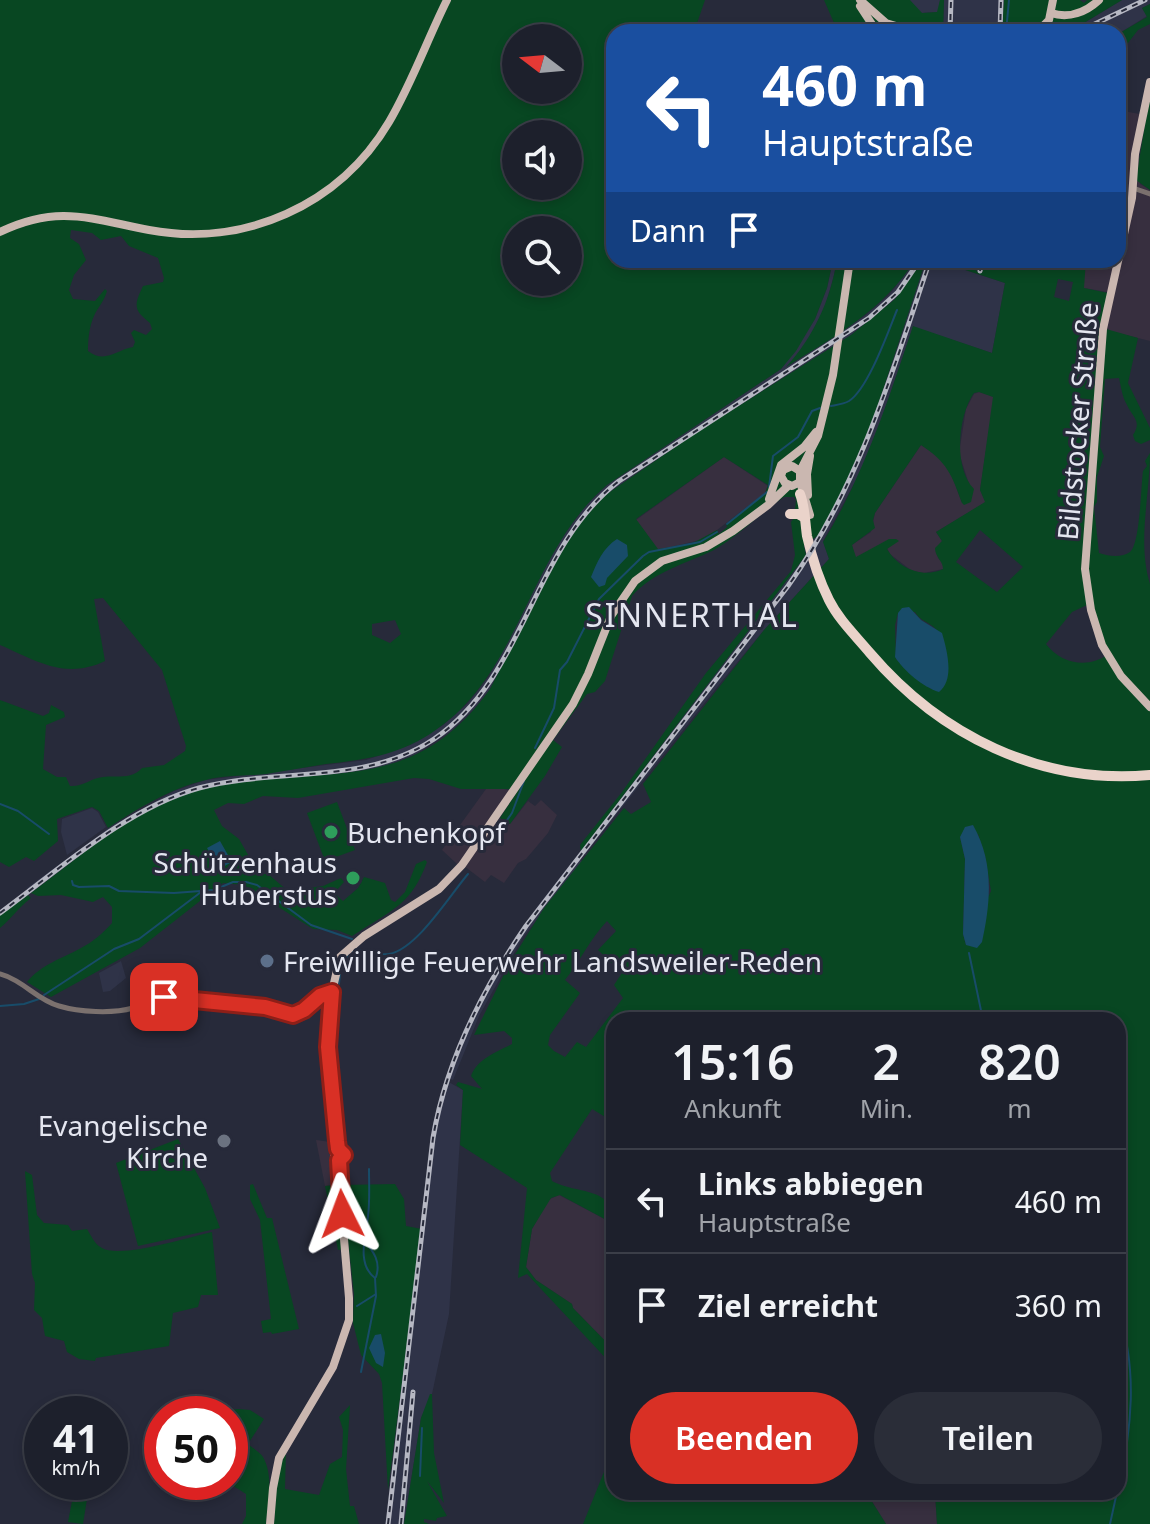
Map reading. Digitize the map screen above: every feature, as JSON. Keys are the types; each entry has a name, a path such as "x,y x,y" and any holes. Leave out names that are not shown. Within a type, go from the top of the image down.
{"highway":[{"path":"793,486 821,582 836,613 889,675 920,704 962,733 1006,754 1073,773 1150,775"}],"main road":[{"path":"0,232 30,220 63,215 164,233 223,233 279,218 322,195 350,172 381,135 447,0"},
{"path":"1047,24 1087,9 1099,0"},
{"path":"859,1 872,24"},
{"path":"859,1 877,24"},
{"path":"859,1 883,24"},
{"path":"859,1 889,24"},
{"path":"1052,7 1068,15"},
{"name":"Bildstocker Straße","path":"1126,221 1133,188 1135,154 1150,82"},
{"path":"801,514 812,448 838,348 849,268"},
{"name":"Bildstocker Straße","path":"1116,268 1103,329 1087,537 1087,590 1102,645 1129,685 1150,707"},
{"path":"772,498 793,486 819,424"},
{"path":"772,498 781,465 804,447 819,424"},
{"path":"798,469 812,448"},
{"path":"793,486 783,470 789,466 798,469"},
{"path":"270,1524 279,1458 333,1367 349,1320 328,1056 337,962 345,951 446,884 462,865 573,704 611,616 628,589 652,567 706,547 793,486"}],"street":[{"path":"1133,188 1150,194"},
{"path":"0,974 23,983 40,997 62,1007 118,1011 158,998 178,996 265,1007 293,1015 320,996 332,992"}],"shaded area":[{"path":"901,0 940,0 939,9 938,12 922,13"},
{"path":"944,0 1004,0 1002,24 943,24"},
{"path":"1122,0 1150,0 1150,4 1142,8 1147,16 1126,29 1126,24 1082,24"},
{"path":"1126,111 1145,115 1137,166 1140,184 1150,190 1150,341 1106,330 1107,292 1084,288 1084,268 1126,268"},
{"path":"831,268 835,268 825,307 807,342 790,365 866,315 890,294 909,268 917,268 895,299 851,335 693,435 601,498 562,547 490,689 450,732 416,754 383,767 207,787 177,797 116,830 31,893 27,888 113,825 174,791 205,780 366,760 410,745 443,725 468,703 490,675 557,544 587,504 607,485 781,369 815,319"},
{"path":"923,268 959,268 1005,283 992,353 913,327 861,471 823,541 829,559 722,681 586,853 587,856 581,851 806,555 804,546 820,533 852,470 874,417"},
{"path":"979,392 994,397 980,490 986,502 936,532 942,541 937,548 943,569 924,573 912,571 890,554 887,548 891,545 875,548 855,558 852,545 871,532 875,513 921,445 941,458 962,503 969,484 959,453 966,409 974,394"},
{"path":"724,457 768,486 765,493 700,540 658,550 636,520"},
{"path":"617,539 627,545 628,556 607,578 605,585 599,587 591,577 604,551"},
{"path":"909,607 921,620 942,633 948,673 939,692 914,678 895,657 898,613 902,608"},
{"path":"486,789 509,790 461,864 457,864 442,850"},
{"path":"541,800 557,815 548,833 526,859 518,863 504,883 491,875 485,882 464,866 500,818 510,824 528,801 535,806"},
{"path":"92,808 98,812 106,827 67,855 61,832 62,819"},
{"path":"973,825 985,853 989,882 985,927 982,942 977,948 966,945 963,934 965,859 960,837 965,827"},
{"path":"220,841 232,862 219,869 207,848"},
{"path":"576,857 583,862 523,937 479,1016 453,1080 446,1077 473,1013 500,962"},
{"path":"121,961 126,978 110,991 103,992 99,973"},
{"path":"445,1080 463,1090 449,1314 432,1394 421,1418 404,1524 386,1524 428,1165"},
{"path":"316,1140 331,1142 336,1185 325,1186"},
{"path":"559,1195 606,1220 606,1342 572,1304 536,1280 526,1267 532,1229 548,1200"},
{"path":"381,1334 385,1353 383,1367 376,1363 369,1348 375,1335"},
{"path":"871,1500 936,1500 937,1524 886,1524"}],"green space":[{"path":"0,0 705,0 697,24 606,24 606,268 831,268 827,288 815,319 781,369 607,485 580,513 558,545 485,681 460,710 418,741 380,755 266,774 206,780 167,794 108,828 99,811 92,807 57,819 58,841 34,861 26,857 9,867 0,862 0,700 43,716 49,713 51,705 64,712 65,717 46,725 43,769 57,777 66,777 70,786 99,778 129,776 142,768 164,765 185,751 162,670 103,598 94,599 105,661 77,669 51,666 0,645","holes":["71,230 92,233 101,240 121,236 129,246 158,258 163,282 143,286 137,303 138,311 152,329 146,335 134,330 131,333 135,342 133,347 105,356 88,351 92,320 107,291 105,289 95,301 73,299 69,290 74,275 86,260 79,244 70,238","395,620 401,634 390,643 372,635 372,624"]},
{"path":"824,0 910,0 922,13 937,12 940,0 944,0 943,24 834,24"},
{"path":"1004,0 1080,0 1084,3 1087,0 1122,0 1082,24 1002,24"},
{"path":"1150,4 1150,24 1138,30 1126,46 1126,29 1147,17 1142,8"},
{"path":"1150,93 1150,190 1136,180"},
{"path":"835,268 910,268 889,294 857,321 786,367 805,343 830,290"},
{"path":"917,268 923,268 874,417 820,534 804,546 806,555 581,851 580,845 622,792 706,673 791,571 795,555 791,522 794,518 794,497 784,497 714,550 660,574 632,596 605,681 595,692 587,694 553,740 562,747 510,824 500,818 519,789 461,789 429,779 414,778 298,798 263,796 244,804 228,803 214,810 222,826 239,839 259,874 268,874 288,891 323,886 341,878 344,882 336,895 343,901 358,888 364,877 385,883 391,900 395,902 405,892 416,864 425,860 427,862 415,887 401,904 383,917 352,936 337,930 313,929 244,885 223,883 140,948 51,997 27,982 45,966 90,943 112,923 112,907 103,897 93,902 31,893 137,816 183,794 249,780 361,771 395,762 428,748 460,724 490,689 563,547 601,498 693,435 851,335 895,299","holes":["724,457 768,485 765,493 726,524 727,527 719,534 717,530 691,544 658,549 636,519"]},
{"path":"959,268 977,268 976,271 982,273 983,268 1085,268 1084,288 1113,294 1106,329 1138,338 1128,383 1150,428 1150,440 1141,444 1135,441 1133,435 1137,423 1124,399 1119,378 1105,379 1100,447 1104,456 1097,477 1097,502 1094,507 1099,553 1110,556 1130,552 1138,527 1143,471 1147,466 1145,461 1150,453 1144,535 1150,584 1150,1524 937,1524 936,1500 1126,1500 1126,1012 612,1012 623,998 614,985 622,973 598,950 616,931 607,921 565,980 580,993 550,1035 548,1045 565,1057 577,1042 586,1047 606,1021 606,1117 592,1109 550,1173 552,1181 601,1197 606,1201 606,1220 560,1195 551,1198 532,1229 526,1267 536,1280 572,1304 606,1342 606,1358 527,1274 518,1278 527,1188 460,1145 463,1090 456,1085 458,1082 482,1089 471,1076 474,1070 488,1057 512,1044 512,1038 504,1031 474,1035 509,964 544,908 624,808 631,814 651,802 643,784 764,630 829,559 823,542 863,464 913,326 992,353 1005,283","holes":["1058,279 1073,282 1069,301 1054,297","974,393 993,397 980,490 985,502 936,532 942,541 935,548 943,569 927,573 904,566 887,549 899,541 896,539 889,539 856,557 852,545 875,528 875,513 921,445 948,470 962,503 971,502 974,489 963,468 960,441 964,414","980,530 1023,567 997,592 956,562","1087,605 1109,654 1084,663 1067,660 1052,651 1046,644 1072,612","915,612 936,629 942,639 948,670 931,689 896,659 895,625 898,613","978,834 991,891 966,945 963,934 965,859 960,837"]},
{"name":"Buchenkopf","path":"337,802 355,850 325,861 307,813"},
{"path":"28,895 31,898 0,928 0,915"},
{"path":"178,1139 205,1188 220,1228 138,1246 116,1163"},
{"path":"25,1171 32,1175 37,1215 44,1223 68,1225 72,1231 87,1229 95,1242 111,1251 139,1249 212,1232 218,1295 201,1295 198,1307 173,1313 169,1346 96,1358 95,1361 79,1359 67,1352 64,1341 45,1336 42,1318 34,1310 35,1283"},
{"path":"253,1184 267,1218 272,1218 299,1329 263,1333 261,1321 271,1319 260,1220 250,1199 250,1185"},
{"path":"395,1184 404,1199 406,1226 422,1229 388,1490 382,1383 379,1374 361,1355 353,1323 354,1294 342,1185"},
{"path":"336,1185 343,1249 338,1250 325,1186"},
{"path":"430,1394 434,1453 444,1503 427,1481 447,1516 436,1521 424,1519 429,1524 404,1524 421,1418"},
{"path":"350,1405 346,1469 350,1506 354,1506 359,1524 274,1524 277,1478 286,1449 285,1489 319,1495 330,1464 342,1457 343,1430 339,1417"},
{"path":"248,1410 264,1419 248,1444"},
{"path":"248,1444 263,1457 269,1490 266,1524 242,1524 246,1516"},
{"path":"606,1467 606,1500 871,1500 886,1524 583,1524"},
{"path":"72,1500 87,1500 83,1524 68,1522"}],"waterway":[{"path":"1007,24 1009,0"},
{"path":"831,406 849,401 863,385 897,310"},
{"path":"769,487 773,456 798,437 812,411 820,408"},
{"path":"727,524 767,492"},
{"path":"535,748 554,708 560,670 599,599 649,552 700,542 717,532"},
{"path":"491,843 512,813 524,781"},
{"path":"0,804 18,811 49,834"},
{"path":"353,951 389,954 400,950 422,932 468,874"},
{"path":"72,881 79,887 109,886 119,891 174,893 214,890 233,882 246,882 257,885 311,925 352,939"},
{"path":"44,995 114,949 139,939 201,892"},
{"path":"969,953 981,1012"},
{"path":"342,967 348,955"},
{"path":"339,984 340,973"},
{"path":"0,1006 39,999"},
{"path":"361,1372 376,1296 375,1278 369,1272 364,1257 369,1169"},
{"path":"364,1240 376,1257 376,1277"},
{"path":"357,1306 376,1294"},
{"path":"1126,1344 1131,1400 1126,1449"},
{"path":"420,1476 422,1428"},
{"path":"1110,1524 1115,1500"}],"railway":[{"path":"950,24 951,0"},
{"path":"1000,24 1001,0"},
{"path":"1095,24 1145,0"},
{"path":"0,913 120,825 172,797 229,782 379,764 407,754 434,739 465,713 490,682 546,575 590,509 619,481 869,318 898,292 914,268"},
{"path":"388,1524 433,1138 447,1081 468,1027 495,975 526,926 788,586 813,548 835,509 871,428 927,268"},
{"path":"401,1524 413,1392"}],"place":[{"name":"Buchenkopf","path":"331,832"},
{"name":"Schützenhaus Huberstus","path":"353,878"},
{"name":"Freiwillige Feuerwehr Landsweiler-Reden","path":"267,961"},
{"name":"Evangelische Kirche","path":"224,1141"}],"district":[{"name":"SINNERTHAL","path":"692,614"}],"route":[{"path":"164,997 265,1007 293,1015 325,993 332,992 328,1047 338,1149 344,1155 339,1160 342,1214"}]}
